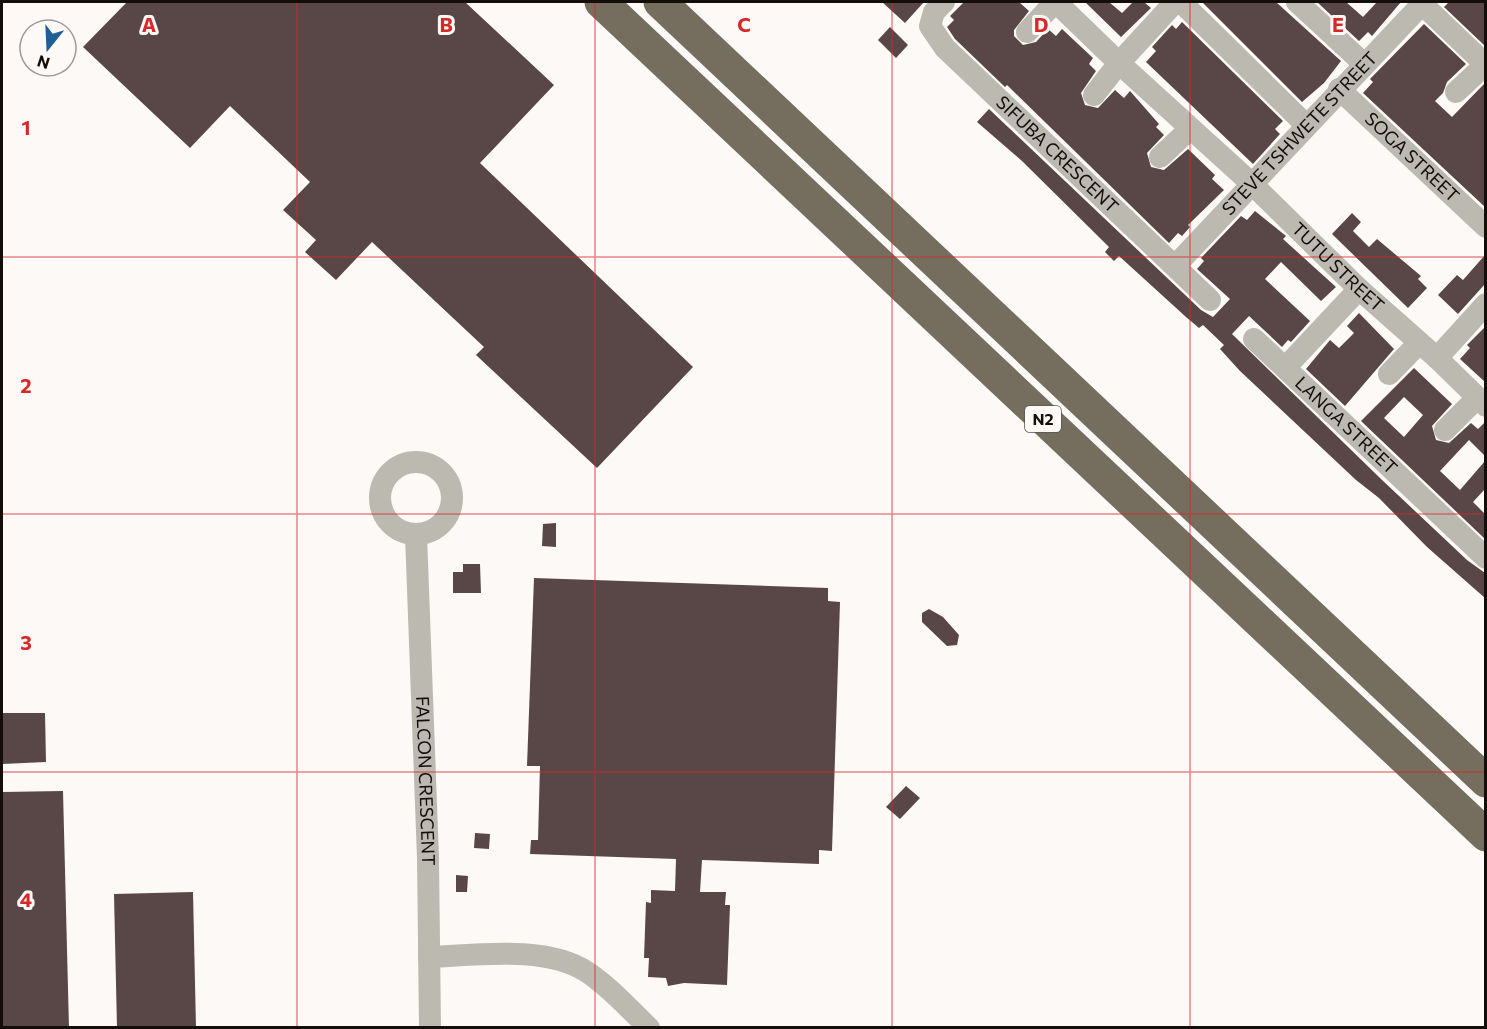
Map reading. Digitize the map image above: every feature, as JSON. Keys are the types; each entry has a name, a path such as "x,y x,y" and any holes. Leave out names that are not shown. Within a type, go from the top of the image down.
{"highway":[{"name":"N2","path":"601,2 1485,835"},
{"name":"N2","path":"660,2 1485,781"}],"street":[{"name":"SIFUBA CRESCENT","path":"944,2 934,12 930,26 931,32 945,48 1210,300"},
{"name":"TUTU STREET","path":"1027,32 1056,2 1190,129 1251,183 1359,289 1418,344 1437,358 1481,402"},
{"path":"1094,96 1119,63 1175,2"},
{"path":"1182,2 1306,125"},
{"path":"1298,2 1363,63"},
{"name":"STEVE TSHWETE STREET","path":"1175,266 1422,2"},
{"path":"1422,2 1485,65 1456,92"},
{"name":"SOGA STREET","path":"1339,89 1485,227"},
{"path":"1160,157 1190,129"},
{"name":"LANGA STREET","path":"1359,289 1285,368 1485,558"},
{"path":"1437,358 1485,304"},
{"path":"1254,339 1285,368"},
{"path":"1389,374 1418,344"},
{"path":"1445,430 1481,402"},
{"name":"FALCON CRESCENT","path":"416,535 430,1028"},
{"path":"429,957 505,954 566,962 588,972 649,1028"}],"building":[{"path":"127,2 465,2 554,85 480,163 693,367 597,468 476,355 484,347 372,242 336,280 305,252 316,240 283,210 310,182 230,106 190,148 83,47"},
{"path":"882,2 924,2 905,23"},
{"path":"964,2 1019,2 1029,11 1014,30 1014,36 1023,45 1036,42 1048,29 1056,36 1062,29 1093,58 1089,64 1096,71 1081,93 1085,105 1098,108 1115,90 1124,98 1130,91 1159,124 1156,127 1164,135 1147,153 1151,167 1164,170 1188,149 1215,175 1212,179 1224,190 1188,225 1190,227 1182,236 1178,233 1169,243 1007,85 1005,87 955,39 947,27 954,20 950,16"},
{"path":"1085,2 1109,2 1122,13 1133,2 1144,2 1151,8 1121,37"},
{"path":"1202,2 1276,2 1341,61 1324,83 1302,102"},
{"path":"1317,2 1346,2 1363,17 1377,2 1401,2 1372,36 1368,32 1359,41"},
{"path":"1449,2 1485,2 1485,46 1444,7"},
{"path":"1182,22 1283,121 1275,129 1280,134 1253,164 1146,62 1156,51 1152,47 1172,25 1176,29"},
{"path":"1424,24 1466,64 1447,82 1443,93 1435,101 1452,117 1485,83 1485,207 1363,93 1373,82 1370,79"},
{"path":"890,27 908,45 896,58 878,40"},
{"path":"989,109 1201,310 1213,317 1230,299 1197,269 1204,261 1201,258 1241,216 1247,220 1255,211 1286,236 1283,239 1336,287 1321,301 1281,262 1265,279 1310,321 1291,342 1288,340 1282,347 1249,316 1232,334 1381,479 1467,560 1485,573 1485,598 1427,547 1379,498 1356,480 1240,371 1220,349 1224,345 1203,325 1199,328 1119,256 1114,261 1105,252 1109,247 1022,161 977,122"},
{"path":"1352,213 1361,222 1353,231 1369,247 1377,239 1421,276 1418,279 1427,288 1408,308 1332,234"},
{"path":"1485,255 1485,284 1458,314 1438,295 1457,275 1463,280"},
{"path":"1359,313 1394,349 1345,406 1306,369 1330,340 1339,348 1354,333 1347,326"},
{"path":"1485,327 1485,382 1460,359 1470,348 1467,345"},
{"path":"1414,368 1452,404 1432,426 1436,440 1449,443 1471,423 1478,429 1485,422 1485,456 1469,440 1440,471 1460,490 1485,461 1485,489 1473,502 1485,514 1485,539 1361,421","holes":["1404,397 1423,415 1404,437 1384,418"]},
{"path":"556,523 556,547 542,546 543,524"},
{"path":"463,564 480,564 481,593 453,593 453,572 463,572"},
{"path":"534,578 828,588 828,601 840,602 832,851 819,850 819,864 702,860 700,892 726,892 725,905 730,905 727,985 684,983 668,986 666,978 648,977 649,958 644,958 646,902 651,903 651,890 675,891 676,859 530,854 531,840 538,840 540,766 527,766"},
{"path":"929,609 943,617 959,635 957,645 947,646 922,622 922,613"},
{"path":"2,713 45,713 46,762 2,764"},
{"path":"906,786 920,798 900,819 886,807"},
{"path":"63,791 69,1028 2,1028 2,792"},
{"path":"475,833 490,834 489,849 474,848"},
{"path":"456,875 468,876 467,892 456,892"},
{"path":"193,892 196,1028 117,1028 114,894"}]}
